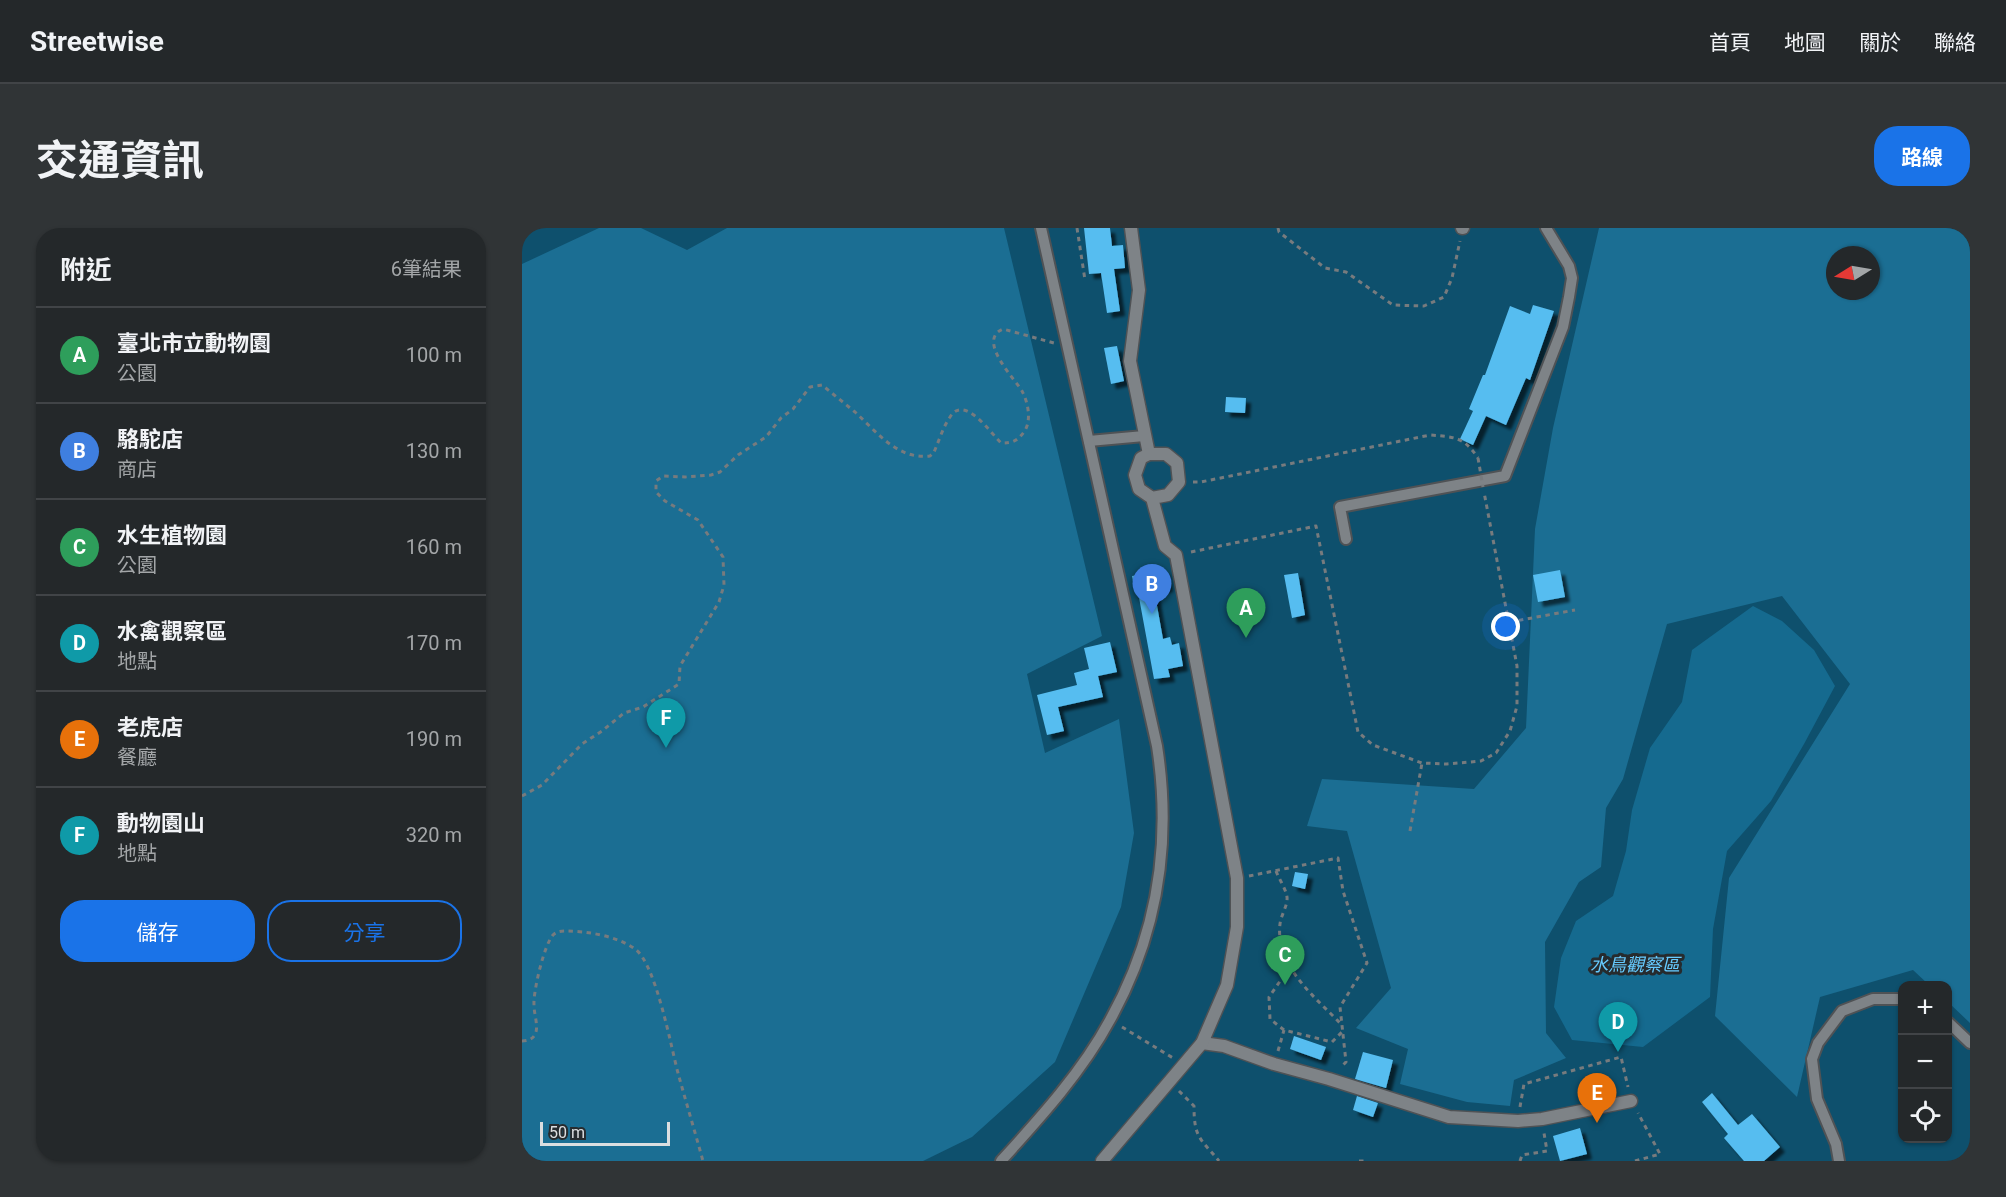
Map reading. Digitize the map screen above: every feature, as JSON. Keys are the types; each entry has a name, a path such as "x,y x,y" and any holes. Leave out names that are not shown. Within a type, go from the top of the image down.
{"street":[{"path":"1131,228 1139,290 1130,361 1149,454"},
{"path":"1102,1161 1202,1043 1227,985 1238,927 1237,878 1176,555 1166,546 1152,498 1139,489 1134,475 1141,458 1149,454 1166,454 1177,463 1179,482 1168,495 1152,498"},
{"path":"1202,1043 1224,1046 1274,1064 1449,1117 1518,1121 1542,1119 1631,1101"}],"lane":[{"path":"1001,1161 1068,1082 1110,1020 1137,963 1150,925 1163,852 1164,814 1157,746 1041,228"},
{"path":"1346,539 1340,507 1505,476 1563,327 1569,297 1572,278 1569,266 1546,228"},
{"path":"1089,441 1144,436"},
{"path":"1839,1161 1836,1144 1817,1099 1812,1059 1818,1043 1842,1011 1873,999 1898,999"},
{"path":"1952,1027 1970,1043"}],"path":[{"path":"1077,228 1085,280"},
{"path":"1278,228 1279,232 1325,268 1346,272 1393,305 1424,306 1444,297 1452,278 1463,228"},
{"path":"522,796 542,786 582,744 624,713 643,707 679,684 680,666 719,602 724,585 723,557 698,520 665,501 656,492 656,481 663,476 703,476 720,472 738,455 766,437 810,387 822,386 857,414 877,435 907,454 930,456 950,416 956,410 961,409 970,412 1001,443 1013,443 1027,427 1027,402 996,354 994,344 998,331 1003,329 1068,347"},
{"path":"1176,555 1316,526 1358,732 1373,745 1422,763 1447,764 1481,761 1496,753 1510,731 1517,706 1517,666 1478,458 1469,445 1451,436 1430,435 1201,482 1179,482"},
{"path":"1510,622 1575,610"},
{"path":"1410,831 1422,763"},
{"path":"1237,878 1338,858 1343,891 1367,963 1340,1007 1346,1062 1329,1079"},
{"path":"1276,871 1287,898 1280,924 1282,953 1303,985 1342,1026"},
{"path":"522,1041 526,1042 533,1038 536,1032 534,1004 540,967 554,933 571,931 609,937 635,949 648,967 669,1030 677,1071 703,1161"},
{"path":"1290,967 1269,997 1270,1019 1284,1030 1332,1042 1343,1031"},
{"path":"1110,1020 1167,1054"},
{"path":"1274,1064 1284,1030"},
{"path":"1518,1121 1524,1084 1622,1058 1631,1101 1660,1154 1635,1161"},
{"path":"1169,1082 1194,1106 1194,1124 1197,1135 1219,1161"},
{"path":"1520,1161 1522,1155 1547,1151"},
{"path":"1359,1161 1365,1161"}],"shaded area":[{"path":"522,228 1970,228 1970,1161 522,1161"},
{"path":"599,228 641,228 687,250 727,228 1004,228 1102,636 1027,674 1045,753 1119,719 1134,833 1121,907 1055,1062 972,1137 923,1161 522,1161 522,264"},
{"path":"1599,228 1970,228 1970,1023 1952,1006 1952,981 1925,981 1913,970 1820,997 1797,1097 1715,1016 1729,878 1850,684 1782,596 1667,624 1623,779 1606,808 1601,867 1579,882 1545,942 1546,1033 1566,1058 1514,1080 1510,1106 1467,1102 1400,1084 1408,1049 1356,1028 1391,988 1347,831 1307,826 1322,779 1474,789 1526,728 1535,529 1553,428"}],"water":[{"name":"水鳥觀察區","path":"1753,606 1782,621 1814,650 1835,686 1771,801 1727,851 1713,929 1710,997 1643,1047 1572,1040 1554,1007 1561,958 1576,921 1613,896 1626,851 1632,810 1650,748 1682,702 1692,650"}],"building":[{"path":"1084,228 1110,228 1112,246 1123,245 1125,268 1114,269 1120,311 1107,313 1101,273 1089,274"},
{"path":"1533,305 1554,311 1530,380 1526,378 1506,425 1486,416 1473,445 1460,439 1473,411 1469,409 1483,375 1485,375 1510,306 1530,314"},
{"path":"1117,346 1124,381 1111,384 1104,348"},
{"path":"1226,397 1246,398 1245,413 1225,412"},
{"path":"1165,570 1168,587 1154,589 1163,639 1170,637 1172,645 1179,643 1183,666 1168,669 1170,677 1154,679 1138,592 1135,593 1132,576"},
{"path":"1560,570 1565,597 1538,602 1533,575"},
{"path":"1298,573 1305,615 1292,618 1284,575"},
{"path":"1110,642 1117,672 1098,676 1103,697 1058,707 1064,731 1047,735 1037,695 1077,685 1074,673 1089,669 1084,648"},
{"path":"1295,872 1308,874 1305,889 1292,886"},
{"path":"1294,1036 1326,1047 1321,1060 1290,1049"},
{"path":"1363,1052 1393,1060 1386,1088 1355,1079"},
{"path":"1712,1093 1738,1125 1752,1114 1780,1147 1764,1161 1744,1161 1724,1138 1728,1134 1702,1102"},
{"path":"1357,1096 1378,1103 1373,1117 1353,1110"},
{"path":"1580,1128 1587,1154 1560,1161 1553,1136"}],"place":[{"name":"駱駝店","path":"1152,614"},
{"name":"臺北市立動物園","path":"1246,638"},
{"name":"動物園山","path":"666,748"},
{"name":"水生植物園","path":"1285,985"},
{"name":"水禽觀察區","path":"1618,1052"},
{"name":"老虎店","path":"1597,1123"}]}
